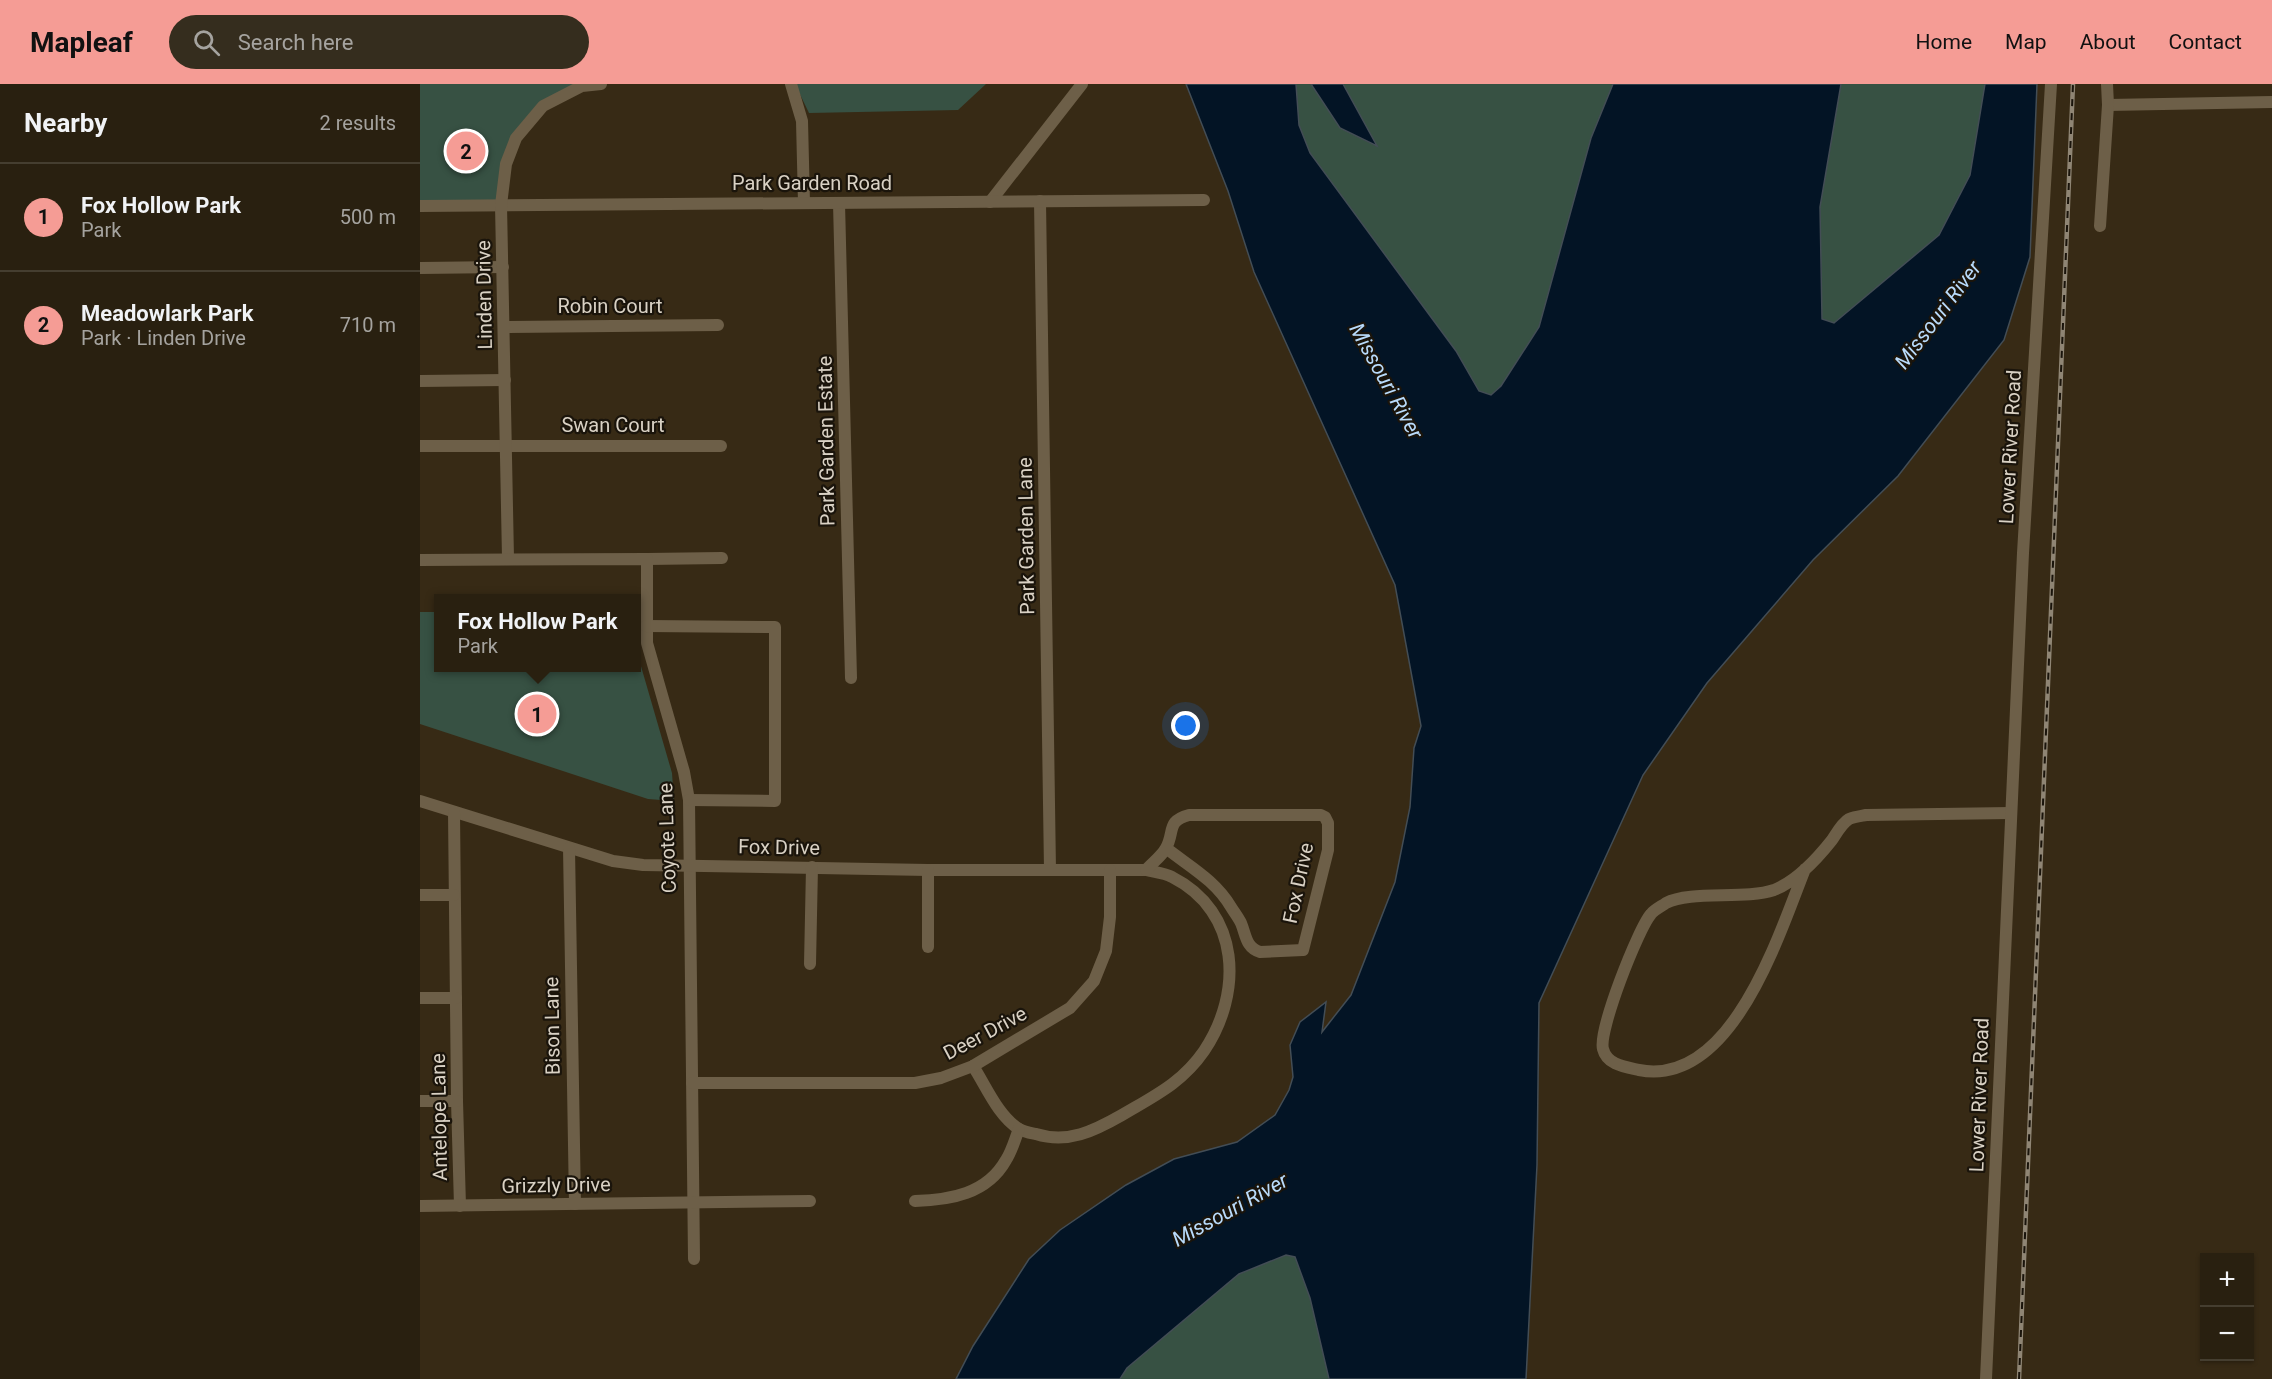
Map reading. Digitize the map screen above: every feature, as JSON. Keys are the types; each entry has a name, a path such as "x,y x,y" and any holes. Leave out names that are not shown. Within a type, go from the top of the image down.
{"street":[{"name":"Linden Drive","path":"508,558 501,205 506,164 516,138 543,106 582,86 601,84"},
{"path":"791,84 802,122 804,203"},
{"path":"990,201 1082,84"},
{"name":"Lower River Road","path":"1986,1379 2023,553 2051,84"},
{"path":"2100,226 2108,105 2107,84"},
{"path":"2108,105 2272,102"},
{"name":"Park Garden Road","path":"420,206 1204,200"},
{"name":"Park Garden Lane","path":"1040,201 1050,870"},
{"name":"Park Garden Estate","path":"839,203 851,678"},
{"path":"420,268 503,267"},
{"name":"Robin Court","path":"504,327 717,325"},
{"path":"420,381 505,380"},
{"name":"Swan Court","path":"420,446 506,444 721,446"},
{"path":"420,560 723,558"},
{"name":"Coyote Lane","path":"647,559 647,643 684,772 689,800 694,1259"},
{"path":"646,626 774,627 775,801 689,800"},
{"name":"Fox Drive","path":"420,801 614,861 643,865 689,864 928,870 1146,870 1171,876 1209,907 1223,931 1231,974 1227,998 1217,1028 1203,1052 1174,1085 1097,1129 1070,1138 1047,1137 1019,1129"},
{"name":"Antelope Lane","path":"454,812 460,1206"},
{"path":"1805,869 1769,959 1749,1000 1703,1055 1681,1067 1647,1072 1614,1064 1603,1051 1602,1037 1607,1016 1628,962 1651,913 1668,902 1773,890 1794,878 1821,854 1848,819 1866,815 2010,813"},
{"name":"Fox Drive","path":"1146,870 1166,848 1174,823 1180,817 1189,815 1321,815 1325,817 1328,823 1328,850 1303,950 1260,952 1254,950 1249,945 1230,904 1216,886 1196,868 1166,848"},
{"name":"Bison Lane","path":"569,848 575,1204"},
{"path":"810,964 812,867"},
{"path":"928,870 928,947"},
{"name":"Deer Drive","path":"692,1083 915,1083 941,1078 973,1066 1070,1008 1094,981 1106,951 1110,916 1110,870"},
{"path":"420,895 454,895"},
{"path":"420,998 456,998"},
{"path":"915,1201 942,1200 969,1194 991,1179 1006,1161 1019,1129 1005,1115 973,1066"},
{"path":"420,1101 457,1101"},
{"name":"Grizzly Drive","path":"420,1206 810,1201"}],"green space":[{"path":"420,84 601,84 543,106 516,138 501,205 420,206"},
{"path":"795,84 986,84 958,110 809,113"},
{"path":"1296,84 1311,84 1340,128 1376,146 1343,84 1613,84 1591,138 1539,327 1501,386 1491,395 1479,391 1456,351 1310,153 1299,126"},
{"path":"1841,84 1985,84 1985,87 1970,175 1939,235 1834,323 1822,319 1820,207"},
{"path":"420,612 434,612 434,672 641,672 641,666 672,773 674,801 648,799 420,724"},
{"path":"1286,1254 1295,1257 1310,1298 1329,1379 1120,1379 1127,1368 1239,1274"}],"water":[{"name":"Missouri River","path":"1186,84 1296,84 1299,125 1310,153 1456,351 1479,391 1491,395 1501,386 1539,327 1591,138 1613,84 1841,84 1820,207 1822,319 1834,323 1939,235 1970,175 1985,84 2037,84 2030,257 2004,340 1898,476 1813,560 1707,683 1643,775 1539,1003 1537,1165 1526,1379 1329,1379 1310,1298 1295,1257 1286,1255 1239,1274 1127,1368 1120,1379 956,1379 973,1346 1029,1259 1060,1230 1126,1185 1174,1159 1237,1142 1275,1115 1289,1090 1293,1077 1290,1045 1300,1022 1326,1002 1322,1032 1351,995 1395,882 1410,807 1414,748 1421,726 1395,585 1254,272 1228,191"},
{"path":"1311,84 1343,84 1377,146 1340,128"}],"railway":[{"path":"2019,1379 2073,84"}],"place":[{"name":"Meadowlark Park","path":"466,151"},
{"name":"Fox Hollow Park","path":"537,714"}]}
